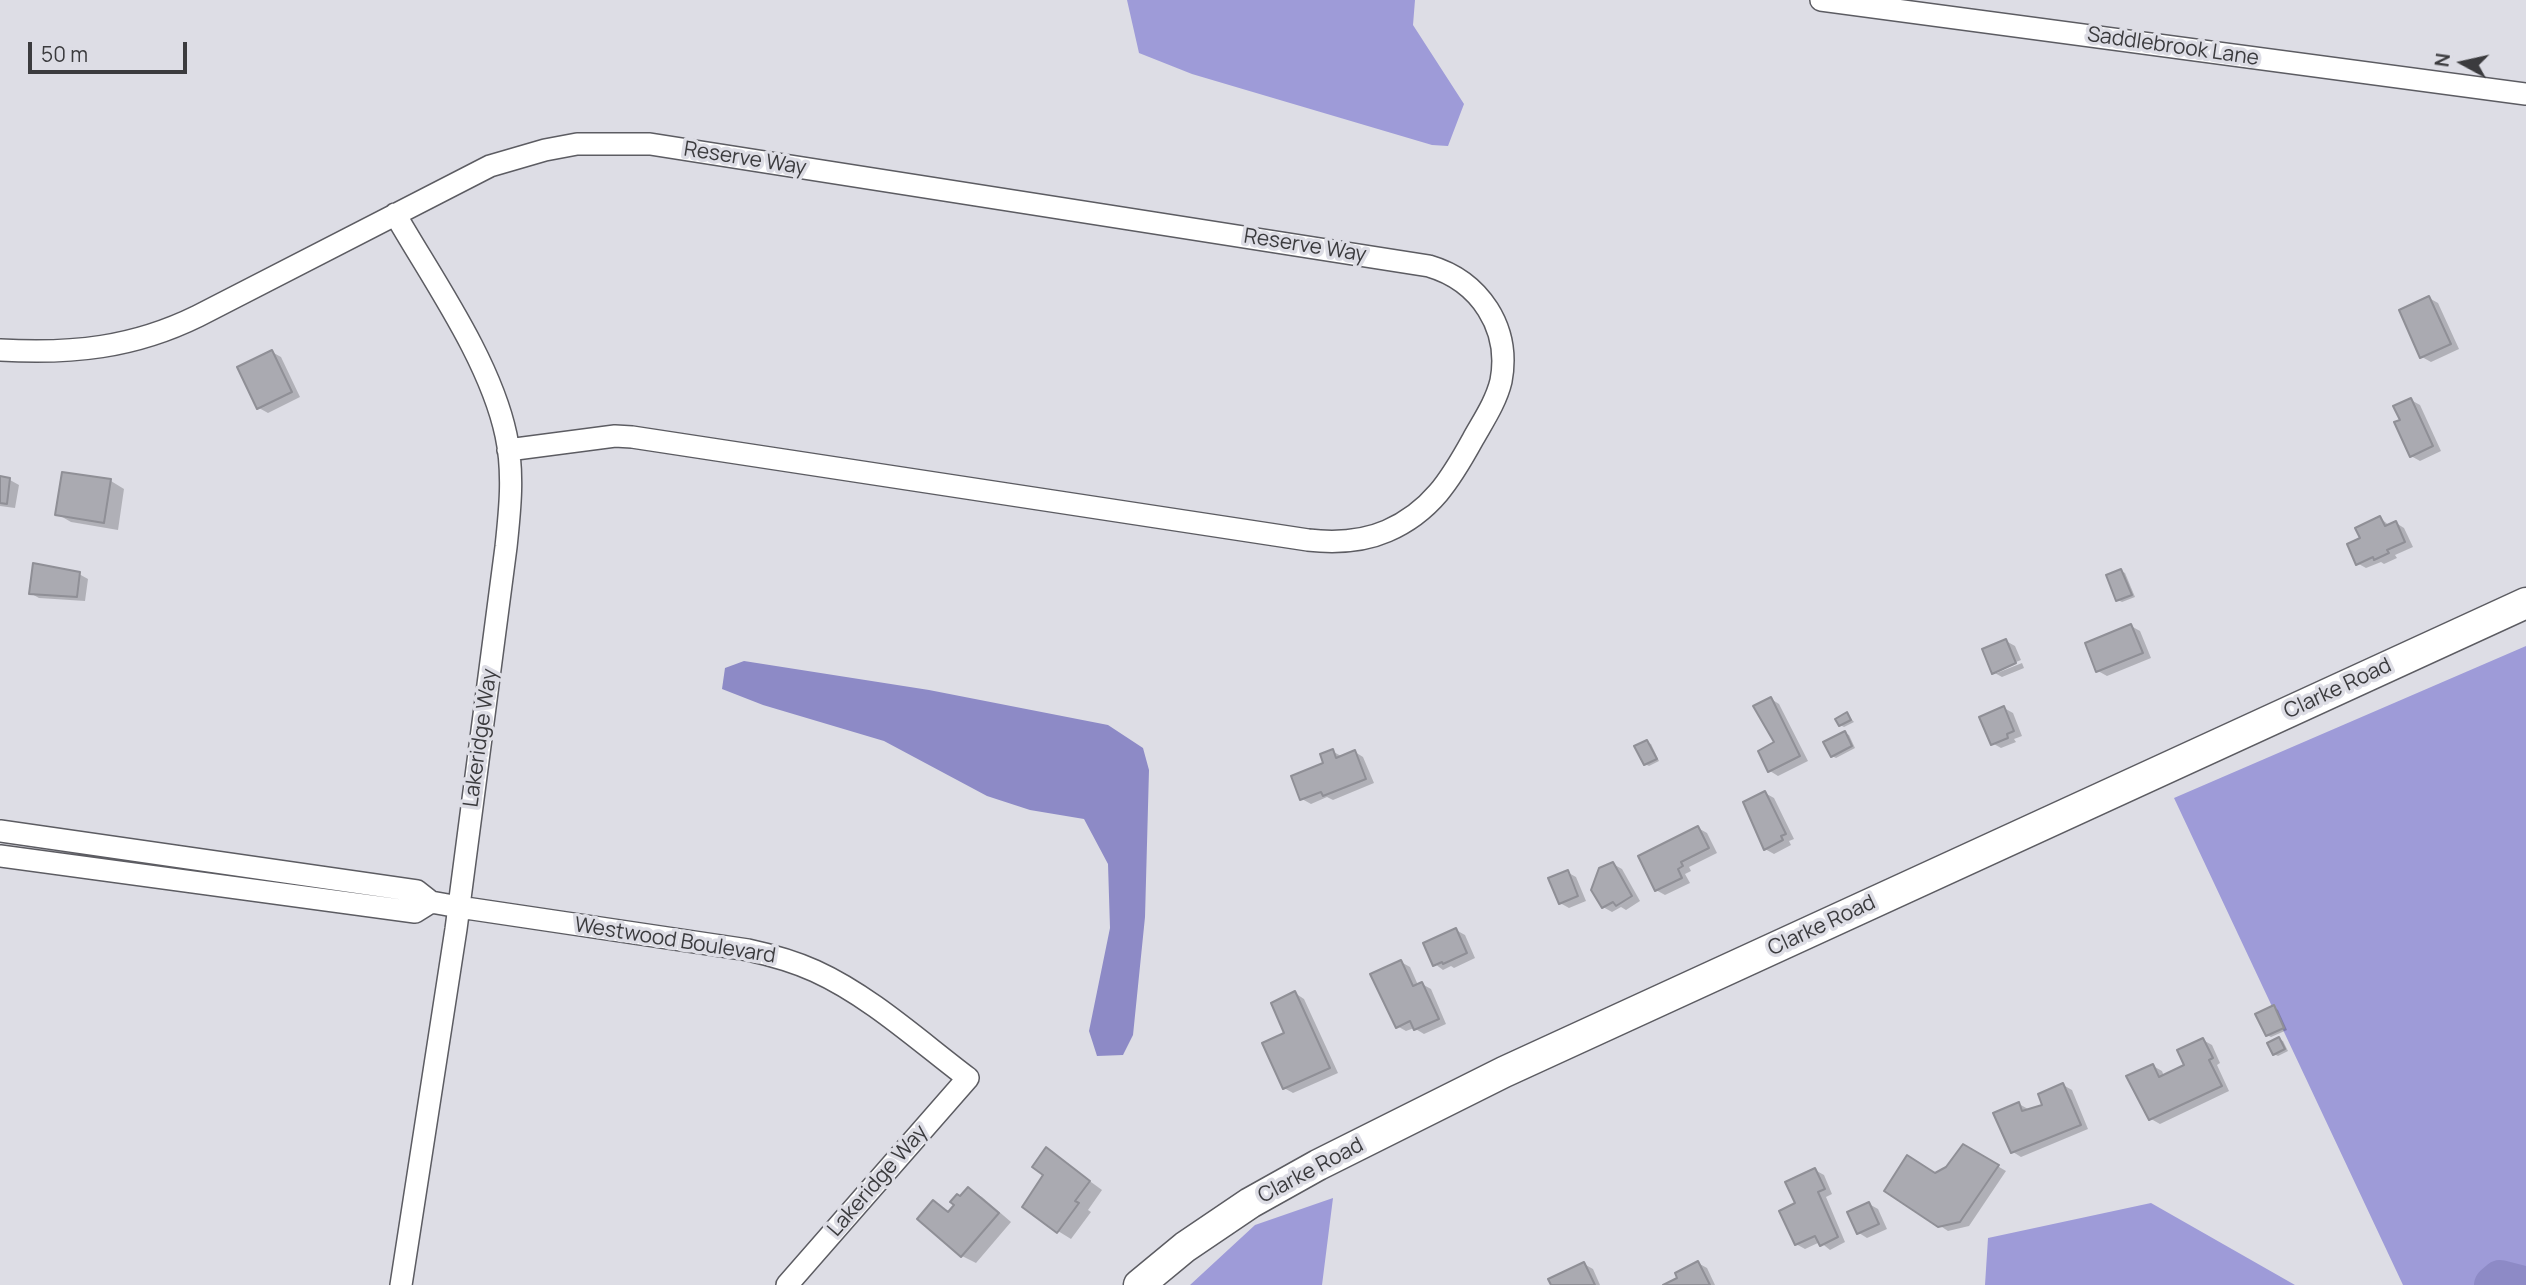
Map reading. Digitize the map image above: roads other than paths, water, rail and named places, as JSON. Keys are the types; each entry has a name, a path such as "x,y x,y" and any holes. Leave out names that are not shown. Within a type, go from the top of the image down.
{"street":[{"name":"Saddlebrook Lane","path":"1821,0 1926,7 2526,94"},
{"name":"Reserve Way","path":"0,350 83,350 132,341 156,333 188,321 477,172 545,150 600,142 650,144 1429,266 1452,274 1478,295 1495,322 1503,349 1501,381 1495,398 1450,481 1415,515 1388,531 1353,541 1308,540 650,439 615,436 508,450"},
{"name":"Lakeridge Way","path":"395,215 478,360 500,414 508,450 511,492 459,907 401,1285"},
{"name":"Clarke Road","path":"1139,1285 1185,1247 1250,1203 1318,1165 1504,1072 2526,603"},
{"name":"Westwood Boulevard","path":"0,831 417,891 431,902 459,907 748,950 790,961 822,974 854,993 968,1077"},
{"name":"Westwood Boulevard","path":"0,856 415,912 431,902"},
{"name":"Lakeridge Way","path":"787,1285 968,1077"}],"waterway":[{"path":"2493,1285 2500,1279 2524,1285"}]}
